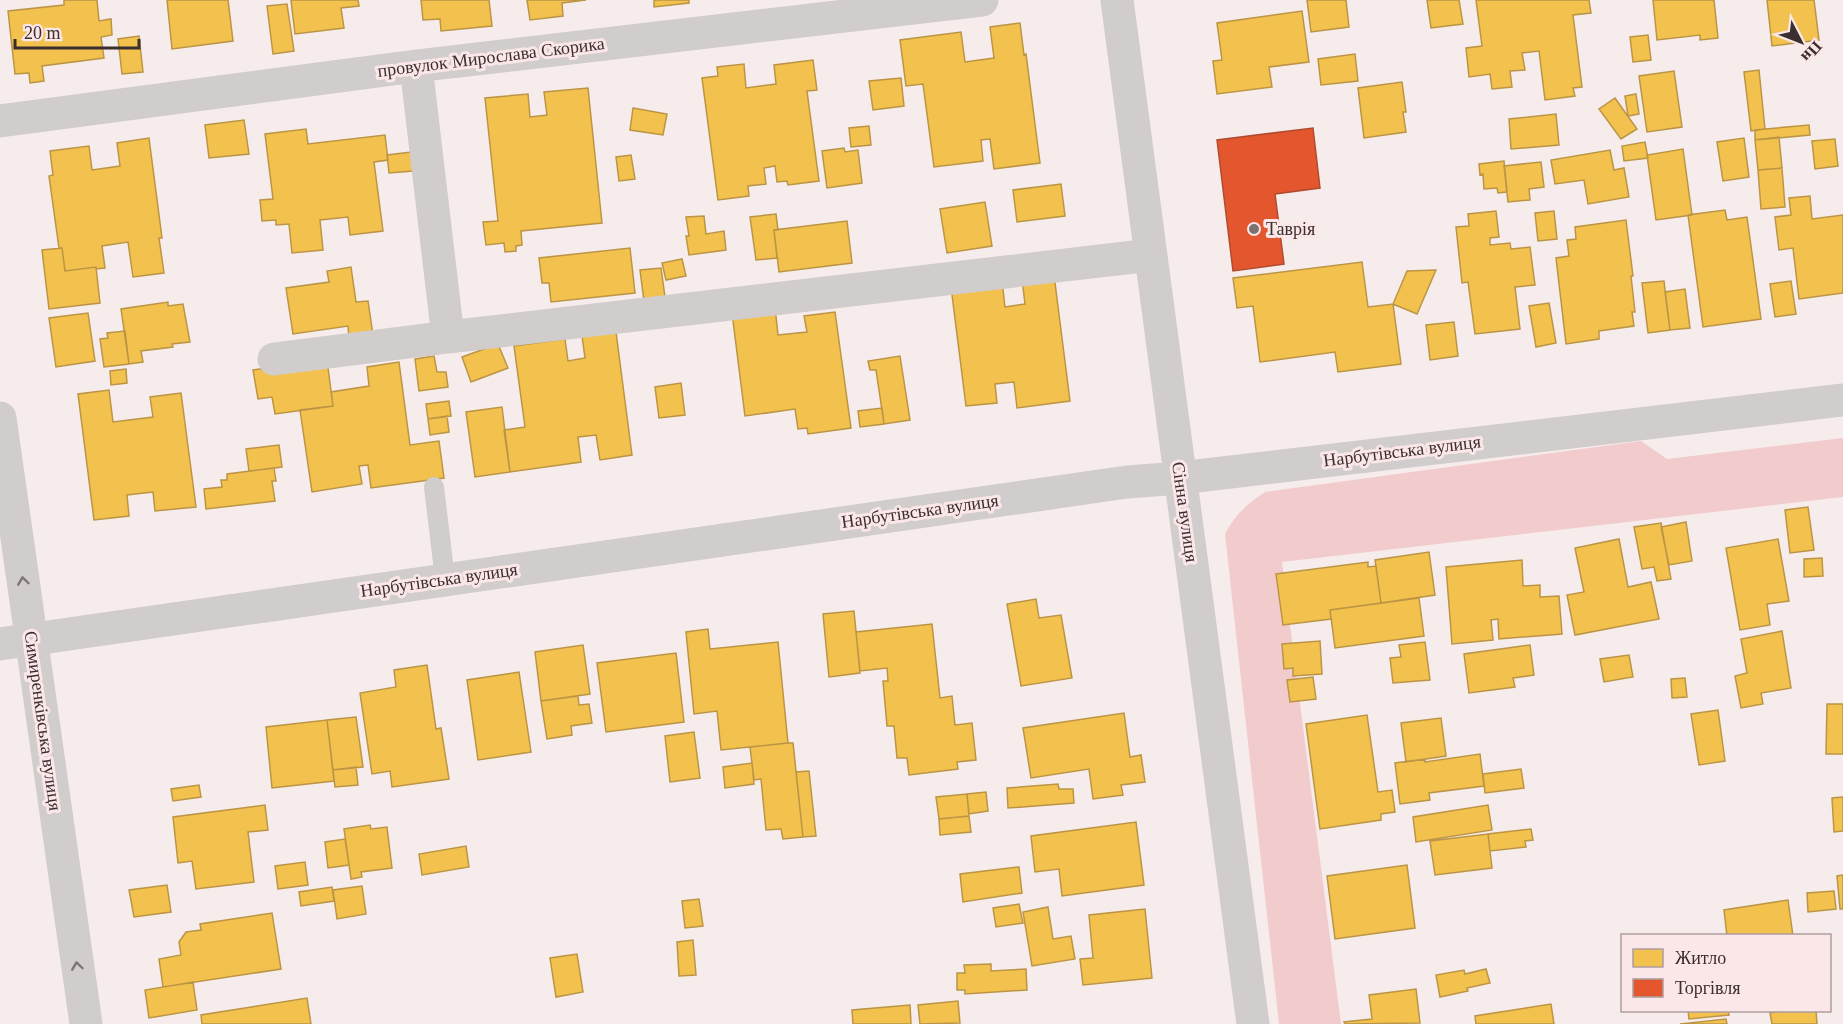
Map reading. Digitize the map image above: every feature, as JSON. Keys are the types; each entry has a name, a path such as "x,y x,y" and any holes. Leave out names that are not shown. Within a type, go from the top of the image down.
{"street":[{"name":"провулок Мирослава Скорика","path":"0,121 416,66 982,0"},
{"name":"Сінна вулиця","path":"1117,0 1253,1024"},
{"path":"416,66 448,337"},
{"path":"274,358 1151,255"},
{"name":"Нарбутівська вулиця","path":"16,641 1127,482 1180,478 1843,400"},
{"name":"Симиренківська вулиця","path":"0,418 16,641 86,1024"}],"lane":[{"path":"434,487 445,579"}],"shaded area":[{"path":"1843,438 1843,497 1282,562 1341,1024 1279,1024 1225,534 1242,510 1265,492 1641,441 1667,459"}],"building: Житло":[{"path":"64,0 97,0 99,21 111,19 112,35 101,37 104,58 42,66 44,81 30,83 29,73 15,74 8,11 64,5"},
{"path":"167,0 228,0 233,41 172,49"},
{"path":"291,0 358,0 359,6 341,8 344,28 295,34"},
{"path":"421,0 489,0 492,26 441,31 440,19 423,20"},
{"path":"527,0 586,0 562,3 563,16 530,20"},
{"path":"654,0 689,0 689,3 654,7"},
{"path":"1307,0 1346,0 1349,27 1311,32"},
{"path":"1427,0 1459,0 1463,24 1431,28"},
{"path":"1476,0 1589,0 1591,13 1573,15 1582,87 1573,88 1575,96 1545,100 1539,51 1522,53 1525,70 1510,71 1512,87 1492,89 1490,74 1469,77 1466,48 1482,46"},
{"path":"1653,0 1714,0 1718,38 1700,40 1700,35 1657,40"},
{"path":"1767,0 1814,0 1819,40 1772,46"},
{"path":"287,4 294,51 273,54 267,6"},
{"path":"1302,11 1309,62 1269,67 1272,87 1217,94 1213,61 1222,60 1217,23"},
{"path":"1020,23 1040,163 994,169 990,139 981,140 983,161 934,167 923,84 906,86 900,40 961,32 965,62 994,58 990,27"},
{"path":"1648,35 1651,60 1633,62 1630,37"},
{"path":"139,36 143,72 122,74 118,39"},
{"path":"1355,54 1358,81 1321,85 1318,59"},
{"path":"813,60 817,90 807,91 819,181 788,185 787,181 777,182 775,166 764,168 766,184 748,186 749,196 718,200 702,78 718,76 717,67 744,64 746,88 776,84 774,65"},
{"path":"1759,70 1765,129 1751,131 1744,72"},
{"path":"1674,71 1682,127 1647,132 1639,76"},
{"path":"901,78 904,106 873,110 869,81"},
{"path":"1402,82 1406,132 1364,138 1358,88"},
{"path":"588,88 602,223 521,231 522,245 516,246 516,251 505,252 504,243 486,245 483,222 498,221 485,98 528,94 530,117 547,115 544,92"},
{"path":"1636,94 1639,114 1628,116 1625,96"},
{"path":"1615,98 1637,129 1621,139 1599,109"},
{"path":"633,108 667,114 663,135 630,130"},
{"path":"1556,114 1559,145 1511,149 1509,119"},
{"path":"244,120 249,154 209,158 205,125"},
{"path":"1809,125 1810,135 1755,140 1755,130"},
{"path":"869,126 871,145 851,147 849,128"},
{"path":"306,129 308,144 385,135 388,160 374,162 383,231 350,235 348,217 320,220 323,250 292,253 289,224 276,225 276,220 262,221 260,200 273,199 265,134"},
{"path":"1779,137 1782,168 1758,170 1755,140"},
{"path":"149,138 162,238 159,238 164,273 133,277 128,242 102,246 105,268 65,271 62,248 59,248 49,176 53,175 50,151 89,146 92,170 120,166 117,143"},
{"path":"1744,138 1749,177 1723,181 1717,142"},
{"path":"1835,139 1838,166 1815,169 1812,141"},
{"path":"1645,142 1648,158 1624,161 1622,146"},
{"path":"844,148 845,152 858,150 862,183 827,188 822,151"},
{"path":"1683,149 1692,215 1656,220 1647,155"},
{"path":"1610,150 1614,170 1624,168 1629,197 1588,204 1584,180 1555,184 1551,160"},
{"path":"411,152 413,171 389,173 387,155"},
{"path":"631,155 635,179 619,181 616,157"},
{"path":"1504,161 1507,192 1498,193 1497,188 1484,189 1483,174 1480,175 1479,164"},
{"path":"1541,162 1544,187 1529,189 1530,200 1508,202 1504,166"},
{"path":"1782,168 1785,207 1761,209 1758,170"},
{"path":"1061,184 1065,216 1017,222 1013,190"},
{"path":"1810,196 1812,219 1843,215 1843,293 1799,299 1793,248 1779,250 1775,217 1791,215 1789,198"},
{"path":"985,202 992,246 947,253 940,209"},
{"path":"1725,210 1727,220 1747,217 1761,319 1703,327 1688,215"},
{"path":"1496,211 1499,237 1490,238 1490,245 1510,243 1511,249 1530,247 1535,285 1515,287 1520,329 1475,334 1468,282 1462,283 1456,227 1469,226 1468,214"},
{"path":"1554,211 1557,239 1538,241 1535,213"},
{"path":"776,214 778,230 774,230 777,258 756,260 750,217"},
{"path":"704,216 706,234 724,231 726,250 689,255 686,217"},
{"path":"1626,220 1633,276 1631,276 1635,312 1632,312 1634,326 1599,331 1599,339 1566,344 1556,258 1569,256 1567,240 1576,239 1575,227"},
{"path":"847,221 852,263 779,272 774,230"},
{"path":"62,248 65,271 96,267 100,303 49,309 42,250"},
{"path":"630,248 635,293 551,302 549,283 542,283 539,258"},
{"path":"682,259 686,276 666,280 662,263"},
{"path":"1362,262 1368,307 1393,304 1401,364 1338,372 1335,352 1260,362 1253,306 1237,308 1233,278"},
{"path":"351,267 356,302 368,301 373,335 349,338 348,326 293,334 286,288 329,282 327,271"},
{"path":"661,268 665,297 644,301 640,270"},
{"path":"1436,270 1417,314 1393,304 1407,271"},
{"path":"1054,275 1070,401 1017,408 1014,382 995,384 997,403 966,406 951,287 1002,281 1005,307 1025,304 1022,279"},
{"path":"1664,281 1670,330 1648,333 1642,283"},
{"path":"1791,281 1796,314 1775,317 1770,284"},
{"path":"1685,289 1690,328 1670,330 1665,292"},
{"path":"168,302 168,306 183,304 190,342 172,344 173,347 141,351 143,362 129,364 121,309"},
{"path":"1549,303 1556,343 1536,347 1529,306"},
{"path":"775,307 778,335 807,332 804,316 835,312 851,428 808,434 807,428 798,429 795,409 745,416 732,313"},
{"path":"88,313 95,361 56,367 49,318"},
{"path":"1454,322 1458,356 1430,360 1426,325"},
{"path":"125,331 129,364 104,367 100,339 108,338 107,333"},
{"path":"616,332 632,455 600,460 596,435 578,437 581,462 510,472 504,430 525,427 514,346 565,339 568,361 585,358 582,336"},
{"path":"498,344 508,368 471,382 462,357"},
{"path":"434,356 437,372 446,372 448,387 419,391 415,359"},
{"path":"900,356 910,420 884,424 876,370 870,370 868,361"},
{"path":"327,360 333,406 275,414 272,397 258,399 253,370"},
{"path":"399,362 410,445 439,441 444,478 371,488 368,465 359,466 362,484 312,492 300,410 333,406 331,392 369,386 367,367"},
{"path":"126,369 127,383 111,385 110,371"},
{"path":"681,383 685,415 659,418 655,387"},
{"path":"109,390 113,422 153,417 150,397 181,393 196,507 155,511 153,492 127,495 129,516 94,520 78,394"},
{"path":"449,401 451,416 428,419 426,404"},
{"path":"502,407 510,472 475,477 466,412"},
{"path":"882,408 884,424 860,427 858,411"},
{"path":"447,416 449,432 430,435 428,419"},
{"path":"279,445 282,467 249,471 246,449"},
{"path":"274,468 276,481 272,481 275,501 206,509 204,489 222,487 221,480 227,480 227,474"},
{"path":"1808,507 1814,550 1790,553 1785,510"},
{"path":"1686,522 1692,561 1669,565 1661,527"},
{"path":"1661,523 1671,579 1657,581 1654,567 1642,569 1634,527"},
{"path":"1619,539 1628,587 1651,582 1659,619 1575,635 1567,595 1584,592 1575,548"},
{"path":"1778,539 1789,601 1767,604 1770,625 1740,630 1726,548"},
{"path":"1429,552 1435,595 1381,603 1375,560"},
{"path":"1822,558 1823,576 1804,577 1804,559"},
{"path":"1522,560 1523,586 1540,585 1540,597 1559,596 1562,634 1499,639 1498,619 1491,620 1493,640 1452,644 1446,567"},
{"path":"1368,562 1368,567 1376,566 1381,603 1330,610 1331,619 1283,625 1276,574"},
{"path":"1419,598 1424,636 1335,648 1330,610"},
{"path":"1036,599 1039,618 1061,615 1072,678 1021,686 1007,604"},
{"path":"854,611 860,673 829,677 823,614"},
{"path":"932,624 940,698 952,696 955,725 972,723 976,760 957,762 958,769 909,775 907,758 897,758 894,726 887,726 883,681 888,681 887,668 860,671 856,632"},
{"path":"708,629 710,649 778,642 788,743 721,750 717,711 694,714 686,632"},
{"path":"1782,631 1791,688 1761,693 1763,704 1741,708 1735,676 1747,673 1741,639"},
{"path":"1320,641 1322,674 1293,676 1293,668 1284,669 1282,644"},
{"path":"1425,642 1430,680 1393,683 1390,658 1401,657 1399,645"},
{"path":"583,645 590,694 541,701 535,652"},
{"path":"1530,645 1534,675 1513,678 1515,687 1469,693 1464,654"},
{"path":"676,653 684,722 606,732 597,663"},
{"path":"1629,655 1633,677 1604,682 1600,659"},
{"path":"427,665 436,729 441,728 449,779 392,787 390,771 372,774 360,693 396,687 394,670"},
{"path":"519,672 531,752 478,760 467,680"},
{"path":"1313,677 1316,699 1290,702 1287,680"},
{"path":"1685,678 1687,697 1672,698 1671,679"},
{"path":"578,696 579,705 589,704 592,723 571,726 572,735 547,739 541,701"},
{"path":"1827,704 1843,704 1843,754 1826,754"},
{"path":"1718,710 1725,761 1699,765 1691,714"},
{"path":"1124,713 1130,757 1141,755 1145,782 1121,785 1123,795 1093,799 1089,769 1031,778 1023,728"},
{"path":"1367,715 1378,792 1392,790 1395,812 1381,814 1381,820 1320,829 1306,724"},
{"path":"356,717 363,767 333,770 327,720"},
{"path":"1441,718 1446,756 1406,762 1401,723"},
{"path":"327,720 334,781 272,788 266,727"},
{"path":"694,732 700,778 670,782 665,736"},
{"path":"793,743 803,837 783,839 781,829 766,830 761,779 754,780 750,747"},
{"path":"1480,754 1484,786 1429,793 1430,800 1400,804 1395,763 1425,759 1425,762"},
{"path":"752,763 754,784 725,788 723,767"},
{"path":"356,767 358,785 335,787 333,770"},
{"path":"1521,769 1524,788 1485,793 1483,774"},
{"path":"809,771 816,836 803,837 796,772"},
{"path":"1058,784 1059,789 1073,789 1074,803 1008,808 1007,788"},
{"path":"199,785 201,797 173,801 171,789"},
{"path":"986,792 988,811 969,814 967,794"},
{"path":"967,794 969,816 939,819 936,797"},
{"path":"1843,797 1843,831 1834,832 1832,798"},
{"path":"265,805 268,830 248,832 254,882 196,889 192,861 178,863 173,817"},
{"path":"1488,805 1492,830 1416,842 1413,817"},
{"path":"969,816 971,832 940,835 939,819"},
{"path":"1136,822 1144,885 1062,896 1059,869 1035,872 1031,836"},
{"path":"370,825 371,829 387,827 392,868 361,872 362,877 351,879 344,829"},
{"path":"1531,829 1533,840 1525,841 1526,847 1490,851 1488,834"},
{"path":"1488,834 1492,868 1435,875 1430,841"},
{"path":"345,839 349,865 328,868 325,842"},
{"path":"466,846 469,867 422,875 419,854"},
{"path":"305,862 308,885 278,889 275,866"},
{"path":"1407,865 1415,928 1335,939 1327,876"},
{"path":"1019,867 1022,893 963,902 960,874"},
{"path":"1843,875 1843,909 1840,909 1837,876"},
{"path":"167,885 171,912 134,917 129,890"},
{"path":"362,886 366,914 337,919 333,890"},
{"path":"332,887 334,901 301,906 299,892"},
{"path":"1834,891 1836,909 1808,912 1807,893"},
{"path":"699,899 703,926 685,928 682,901"},
{"path":"1788,900 1793,934 1727,934 1724,910"},
{"path":"1019,904 1023,923 996,927 993,908"},
{"path":"1048,907 1053,939 1071,936 1075,959 1032,966 1023,912"},
{"path":"1145,909 1152,978 1083,985 1080,959 1093,958 1089,915"},
{"path":"272,913 281,969 163,987 159,959 181,955 179,942 186,932 201,930 200,924"},
{"path":"693,940 696,975 679,976 677,942"},
{"path":"577,954 583,992 556,997 550,958"},
{"path":"991,964 991,971 1026,969 1027,990 965,994 965,990 957,990 957,973 965,973 964,965"},
{"path":"1486,969 1490,983 1440,997 1436,975 1464,970 1465,974"},
{"path":"193,982 197,1010 149,1018 145,990"},
{"path":"1416,989 1420,1023 1345,1024 1344,1022 1372,1019 1369,995"},
{"path":"307,998 311,1024 202,1024 201,1015"},
{"path":"958,1001 960,1023 920,1024 918,1005"},
{"path":"1551,1004 1554,1024 1476,1024 1475,1016"},
{"path":"910,1005 911,1024 853,1024 852,1010"},
{"path":"1688,1012 1728,1012 1729,1015 1689,1019"},
{"path":"1816,1012 1817,1024 1772,1024 1770,1013"},
{"path":"1726,1019 1727,1024 1680,1024"}],"building: Торгівля":[{"name":"Таврія","path":"1313,128 1320,188 1275,194 1284,264 1233,271 1217,140"}],"place":[{"name":"Таврія","path":"1254,229"}]}
